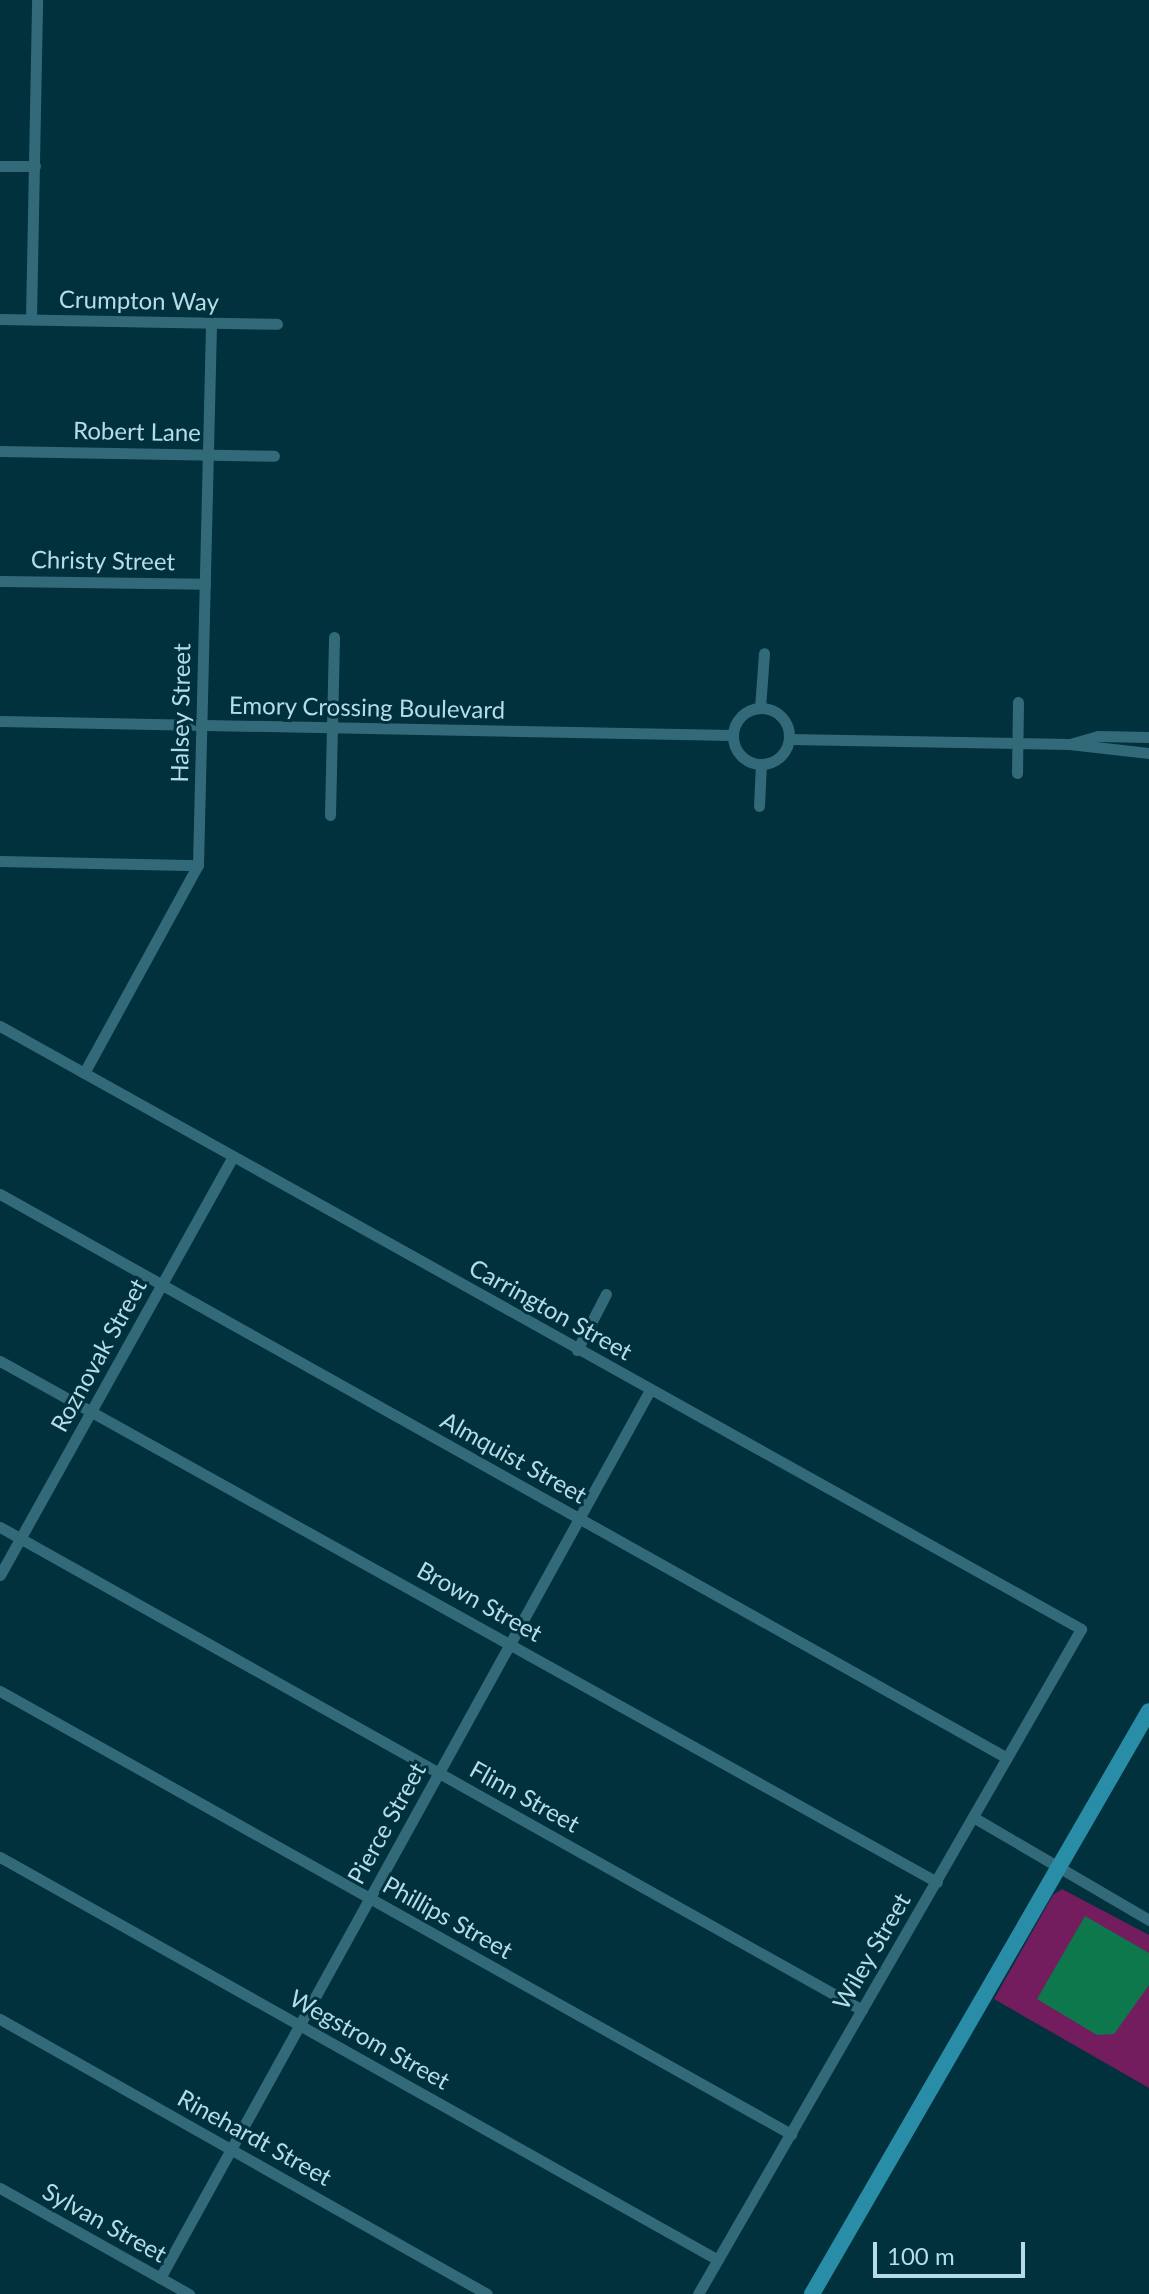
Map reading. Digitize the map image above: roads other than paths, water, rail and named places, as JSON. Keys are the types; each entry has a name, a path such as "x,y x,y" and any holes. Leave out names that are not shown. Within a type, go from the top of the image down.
{"main road":[{"path":"812,2294 1056,1866 1149,1711"}],"street":[{"path":"31,319 37,0"},
{"path":"0,166 35,166"},
{"name":"Crumpton Way","path":"0,319 277,324"},
{"name":"Halsey Street","path":"84,1073 198,865 211,324"},
{"name":"Robert Lane","path":"0,451 274,456"},
{"name":"Christy Street","path":"0,581 205,584"},
{"path":"330,815 334,637"},
{"path":"760,708 764,653"},
{"path":"1017,773 1018,702"},
{"path":"760,708 779,714 789,739 781,756 761,764 738,753 732,735 739,718 760,708"},
{"name":"Emory Crossing Boulevard","path":"0,721 732,735"},
{"path":"1069,744 1098,736 1149,737"},
{"path":"789,739 1069,744 1149,753"},
{"path":"759,806 761,764"},
{"path":"0,861 198,865"},
{"name":"Carrington Street","path":"0,1026 1081,1629"},
{"name":"Roznovak Street","path":"0,1575 233,1156"},
{"name":"Almquist Street","path":"0,1194 1007,1758"},
{"path":"577,1350 606,1294"},
{"name":"Brown Street","path":"0,1361 937,1882"},
{"name":"Pierce Street","path":"160,2278 650,1390"},
{"name":"Flinn Street","path":"0,1527 862,2010"},
{"name":"Wiley Street","path":"698,2294 1081,1629"},
{"name":"Phillips Street","path":"0,1691 791,2134"},
{"path":"973,1817 1149,1918"},
{"name":"Wegstrom Street","path":"0,1857 718,2260"},
{"name":"Rinehardt Street","path":"0,2019 487,2294"},
{"name":"Sylvan Street","path":"0,2188 189,2294"}]}
